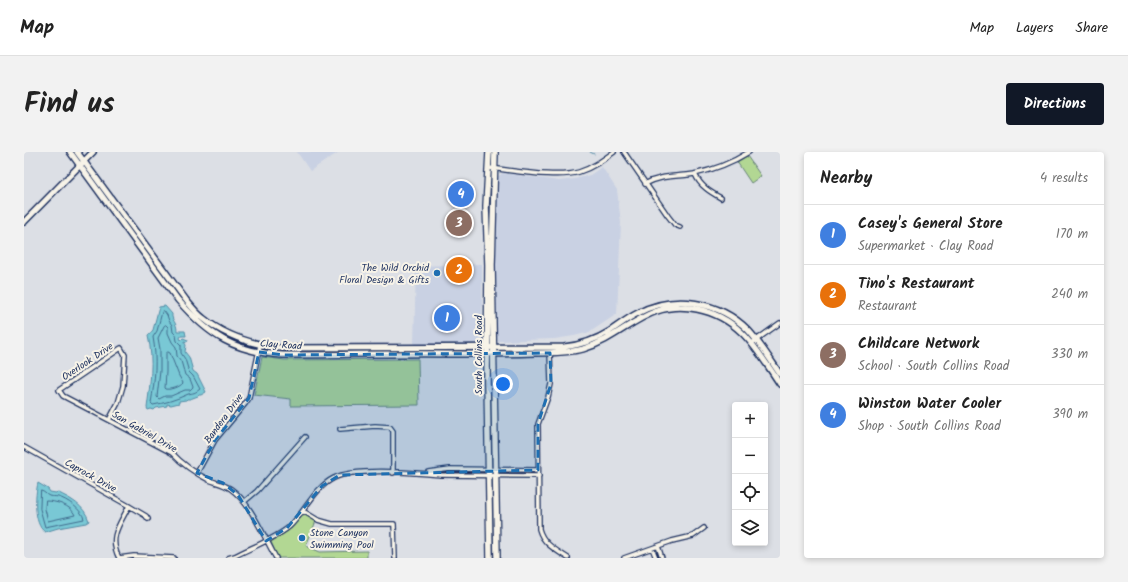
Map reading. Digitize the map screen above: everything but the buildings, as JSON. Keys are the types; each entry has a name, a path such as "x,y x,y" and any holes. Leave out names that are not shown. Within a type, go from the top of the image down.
{"main road":[{"name":"Clay Road","path":"70,152 178,300 191,315 207,330 225,341 244,348 264,353 291,355 550,353 587,348 606,339 619,328"},
{"name":"Clay Road","path":"77,152 186,300 202,317 220,330 260,345 279,348 564,347 583,343 619,328"},
{"path":"24,222 93,152"},
{"name":"South Collins Road","path":"489,152 491,169"},
{"name":"South Collins Road","path":"495,152 486,206 490,268 491,347 494,354 497,558"},
{"path":"619,328 638,313 669,303 706,306 729,316 746,328 780,384"},
{"path":"754,342 780,374"},
{"name":"South Collins Road","path":"490,558 487,354 491,347"},
{"path":"550,347 550,353"}],"street":[{"path":"491,169 550,174 570,174 593,166 614,152"},
{"path":"624,152 668,216 675,225 680,227"},
{"path":"646,184 660,178 695,174 714,169 740,158 749,152"},
{"path":"695,174 698,182 722,198"},
{"path":"754,342 780,324"},
{"name":"Bandera Drive","path":"197,473 215,440 249,398 260,345"},
{"name":"Overlook Drive","path":"59,390 121,348 125,354 123,386 118,403 109,420"},
{"path":"550,353 551,384 538,424 539,529 541,536 547,543 568,558"},
{"name":"San Gabriel Drive","path":"59,390 63,396 172,453 181,463 197,473 211,480 223,483 244,502 276,558"},
{"path":"340,429 376,426 390,427 393,431 393,473"},
{"path":"244,502 257,491 305,438"},
{"name":"Caprock Drive","path":"24,447 129,506 146,516 148,519"},
{"path":"427,473 440,470 459,469 489,472 538,470"},
{"path":"459,469 459,475"},
{"path":"228,558 266,541 287,528 303,511 322,486 340,475 352,473 427,473 459,475 489,472"},
{"path":"496,472 539,476"},
{"path":"129,506 115,534 115,550 119,558 134,556 174,558"},
{"path":"303,511 318,520 332,524 394,524 395,558"},
{"path":"624,558 672,541 693,536 704,528"},
{"path":"658,546 662,558"},
{"path":"652,548 656,558"}],"highlighted area":[{"path":"259,352 283,355 550,353 551,384 538,424 538,470 340,475 322,486 287,528 266,541 238,495 223,483 197,473 215,440 249,398"}],"shaded area":[{"path":"297,152 339,152 310,171"},
{"path":"602,167 617,190 621,223 617,314 590,332 574,336 554,339 498,341 495,258 497,177 503,173 559,181 590,175"},
{"path":"482,264 482,338 476,344 414,344 416,266"}],"green space":[{"path":"747,156 761,176 751,183 737,162"},
{"path":"262,357 284,360 418,359 419,405 291,406 291,399 254,395"},
{"path":"305,515 316,521 306,546 320,552 367,551 367,558 278,558 271,542 289,530"}],"water":[{"path":"165,306 172,314 177,331 185,331 186,336 181,336 180,338 181,340 183,338 188,340 187,342 184,341 186,345 185,352 189,357 193,371 197,374 206,392 190,399 179,401 179,403 171,405 167,404 167,406 156,408 154,410 148,410 151,354 148,336 153,330 159,307"},
{"path":"38,483 50,492 57,492 76,503 87,515 89,521 86,523 45,532 38,523 36,509"}],"waterway":[{"path":"590,152 594,154"}],"place":[{"name":"Winston Water Cooler","path":"461,194"},
{"name":"Childcare Network","path":"459,223"},
{"name":"Tino's Restaurant","path":"459,270"},
{"name":"The Wild Orchid Floral Design & Gifts","path":"437,273"},
{"name":"Casey's General Store","path":"447,318"},
{"name":"Stone Canyon Swimming Pool","path":"302,538"}]}
